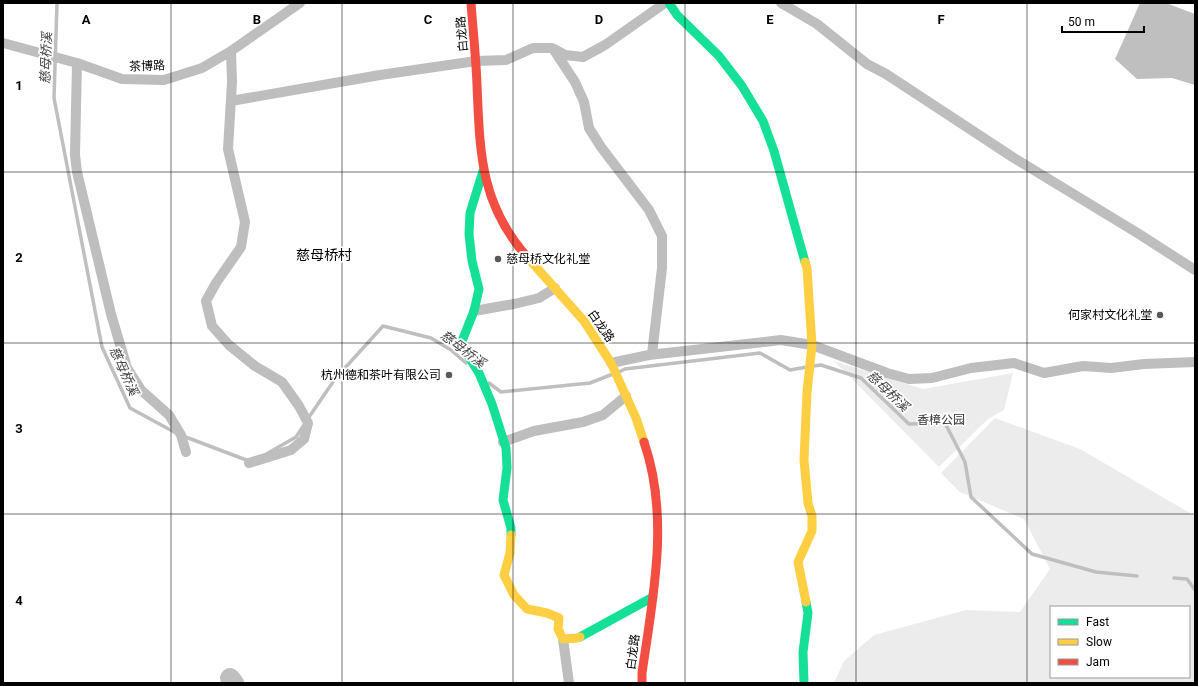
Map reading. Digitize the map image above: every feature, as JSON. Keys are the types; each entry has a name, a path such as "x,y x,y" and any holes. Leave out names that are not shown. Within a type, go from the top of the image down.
{"street":[{"name":"茶博路","path":"3,43 77,63 122,79 164,80 202,68 231,51 300,3"},
{"name":"白龙路","path":"471,3 476,61 480,146 486,182 498,216 516,245 584,321 611,362 636,418 651,462 656,492 658,532 653,597 642,673 642,683"},
{"path":"231,101 380,75 476,61 506,60 533,48 552,48 565,55 583,57 606,45 665,3"},
{"path":"669,3 677,16 719,56 742,86 763,120 774,151 807,268 812,345 807,392 804,460 808,503 812,516 812,531 798,562 808,613 803,652 804,683"},
{"path":"781,3 817,24 867,64 886,74 1014,158 1195,270"},
{"path":"552,48 575,82 584,102 589,128 601,147 649,210 662,236 662,268 652,354"},
{"path":"231,51 232,82 228,149 245,222 241,247 216,282 206,301 212,326 229,345 255,366 282,382 299,406 308,423 304,439 291,450 249,463"},
{"path":"77,63 75,155 77,172 111,314 127,368 141,390 170,415 181,435 186,452"},
{"path":"484,170 470,213 469,234 472,261 479,289 474,311 462,341 464,349 479,373 492,404 506,448 507,468 503,500 511,528 510,553 504,575 514,595 527,609 547,613 559,618 558,629 563,639 569,683"},
{"path":"474,311 539,298 555,288"},
{"path":"611,362 652,354 781,340 812,345 887,373 909,379 932,378 972,368 1014,363 1044,373 1083,366 1111,368 1144,364 1195,362"},
{"path":"504,442 534,431 590,420 603,415 626,396"},
{"path":"563,639 577,638 653,597"}],"green space":[{"name":"香樟公园","path":"834,361 923,389 1013,373 1004,410 988,419 939,467"},
{"path":"995,418 1080,449 1195,516 1195,683 834,683 844,661 874,635 966,610 1020,612 1050,569 1024,519 960,492 941,473"}],"shaded area":[{"path":"1140,3 1166,3 1195,14 1195,85 1172,78 1137,79 1115,59"}],"waterway":[{"name":"慈母桥溪","path":"57,3 54,98 102,347 130,408 176,433"},
{"name":"慈母桥溪","path":"307,420 335,379 383,326 431,338 451,350 466,363"},
{"name":"慈母桥溪","path":"619,372 625,369 760,353 790,370 807,367"},
{"name":"慈母桥溪","path":"813,366 821,365 861,378 909,424 945,423 965,462 971,497 1032,554 1096,572 1137,576"},
{"name":"慈母桥溪","path":"489,383 501,392 590,383 613,374"},
{"name":"慈母桥溪","path":"268,453 296,437 304,425"},
{"name":"慈母桥溪","path":"183,436 249,461"},
{"path":"1174,578 1187,579 1195,590"},
{"path":"230,678 234,683"}],"traffic: fast":[{"path":"669,3 677,15 719,56 742,86 763,121 774,151 805,262"},
{"path":"483,171 470,213 469,234 472,261 479,289 474,311 462,341 464,349 479,373 492,404 506,448 507,468 503,500 511,528 511,535"},
{"path":"580,637 653,597"},
{"path":"804,683 803,652 808,613 806,602"}],"traffic: slow":[{"path":"528,258 584,321 611,363 636,418 644,442"},
{"path":"805,262 807,268 812,345 807,392 804,460 808,503 812,516 812,531 798,562 806,602"},
{"path":"511,535 510,553 504,575 514,595 527,609 547,613 559,618 558,629 563,639 580,637"}],"traffic: jam":[{"path":"471,3 479,133 486,177 500,218 512,238 528,258"},
{"path":"642,683 657,557 658,528 652,470 644,442"}],"place":[{"name":"慈母桥文化礼堂","path":"498,259"},
{"name":"何家村文化礼堂","path":"1160,315"},
{"name":"杭州德和茶叶有限公司","path":"449,375"}],"district":[{"name":"慈母桥村","path":"324,255"}]}
